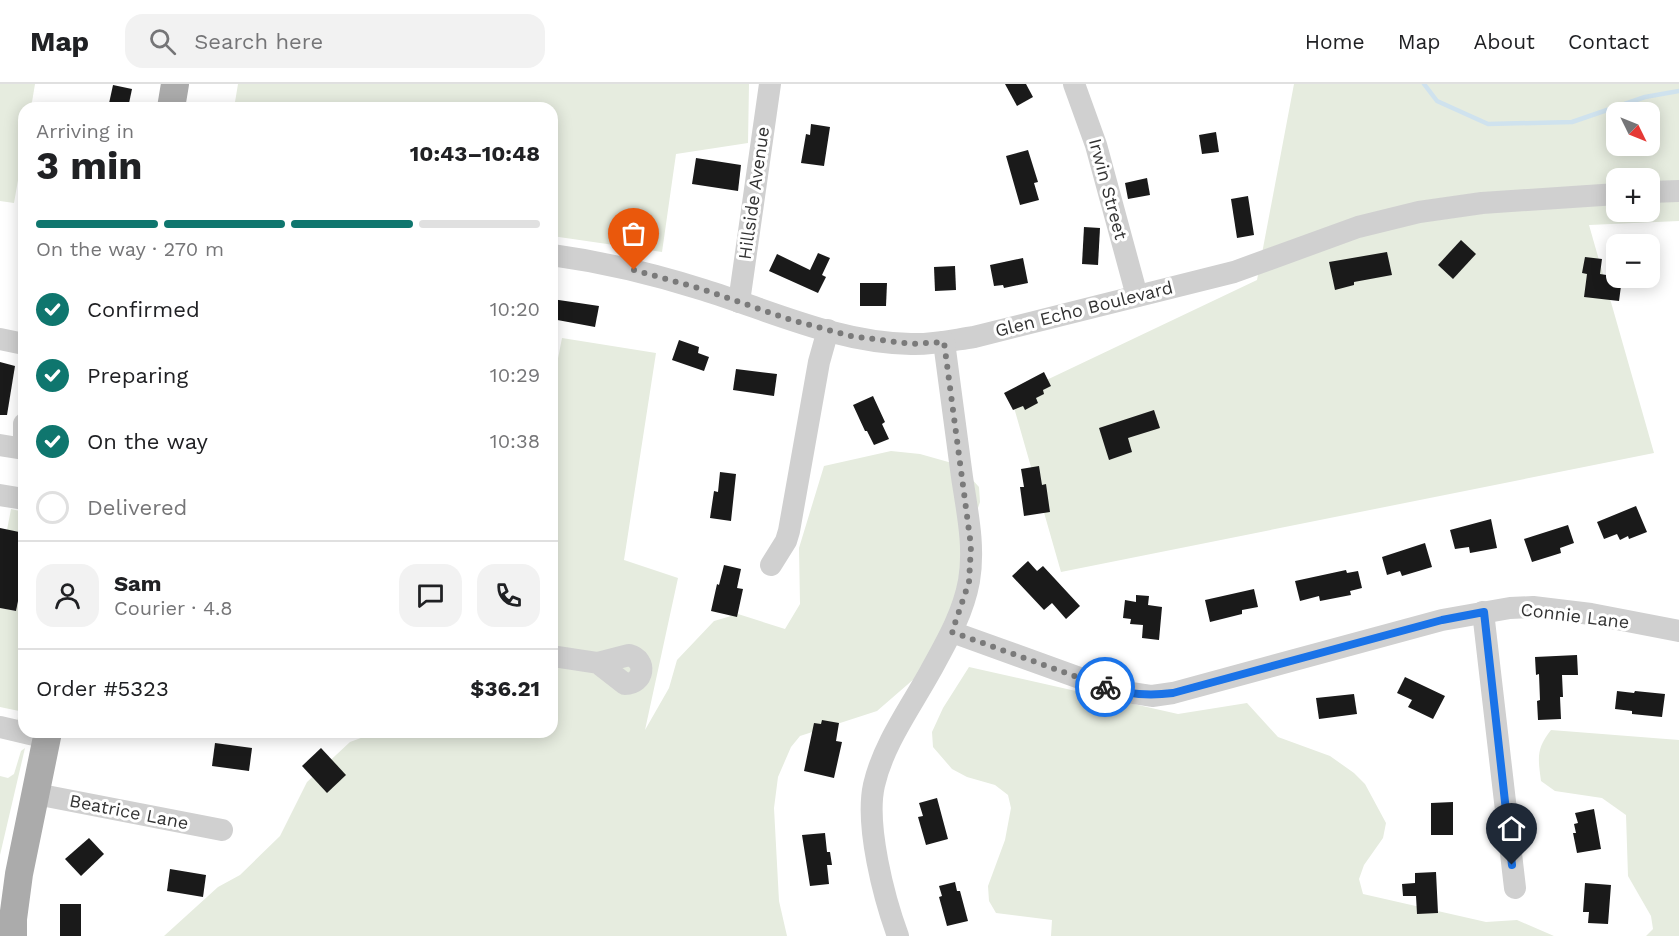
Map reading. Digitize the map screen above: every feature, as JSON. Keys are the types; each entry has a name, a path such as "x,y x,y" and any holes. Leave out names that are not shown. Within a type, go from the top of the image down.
{"main road":[{"path":"172,102 176,84"},
{"path":"8,924 46,738"}],"street":[{"name":"Hillside Avenue","path":"739,302 770,84"},
{"name":"Irwin Street","path":"1074,84 1096,145 1137,296"},
{"path":"1660,192 1679,191"},
{"name":"Glen Echo Boulevard","path":"558,256 634,270 828,330 880,341 911,344 974,337 1234,273 1358,227 1419,212 1482,203 1606,196"},
{"path":"771,565 786,541 789,531 819,362 828,330"},
{"path":"0,339 18,343"},
{"path":"898,936 886,897 873,829 874,786 887,750 952,632 969,582 971,546 944,342"},
{"path":"0,445 18,448"},
{"path":"0,495 18,498"},
{"name":"Connie Lane","path":"952,632 1113,690 1152,696 1173,693 1442,620 1484,612 1533,607 1591,614 1679,631"},
{"path":"1484,612 1515,888"},
{"path":"558,657 598,663"},
{"path":"0,726 18,729"},
{"name":"Beatrice Lane","path":"36,794 222,830"}],"shaded area":[{"path":"0,84 35,84 32,102 18,102 18,180 14,203 0,201"},
{"path":"238,84 749,84 748,143 676,154 662,252 558,237 558,102 235,102"},
{"path":"1294,84 1679,84 1679,221 1660,222 1660,168 1606,168 1606,222 1656,222 1589,225 1654,453 1061,572 1011,397 1257,280"},
{"path":"562,338 656,353 624,560 678,578 645,730 669,688 677,660 714,621 738,614 785,629 800,604 799,548 824,466 891,451 920,454 959,465 979,487 980,502 954,614 937,659 877,711 800,736 791,747 778,777 774,808 779,901 787,936 164,936 218,887 240,875 280,836 307,782 350,742 361,738 558,738 558,358"},
{"path":"11,509 18,511 18,532 7,530"},
{"path":"18,602 18,711 0,707 0,608 16,611"},
{"path":"969,667 1178,714 1247,703 1278,737 1330,756 1365,784 1386,823 1383,838 1364,865 1359,879 1363,894 1486,922 1517,920 1554,936 1051,936 1052,920 996,913 989,901 988,886 1005,840 1011,808 1008,795 995,785 967,777 952,769 933,747 932,732 943,708"},
{"path":"1551,730 1679,740 1679,936 1646,936 1653,929 1651,916 1628,876 1626,815 1602,798 1555,791 1541,781 1540,748"},
{"path":"25,748 0,855 0,776 8,778 14,774 21,751"}],"building":[{"path":"1005,84 1026,84 1033,97 1017,106"},
{"path":"113,85 132,89 129,102 109,102"},
{"path":"811,124 830,127 824,166 801,163 806,134 810,135"},
{"path":"1216,132 1219,152 1202,154 1199,135"},
{"path":"1028,150 1038,182 1034,183 1039,200 1020,205 1006,156"},
{"path":"696,158 741,165 738,191 692,184"},
{"path":"1147,178 1150,195 1128,199 1125,183"},
{"path":"1248,196 1254,235 1237,238 1231,199"},
{"path":"1084,227 1100,228 1098,265 1082,264"},
{"path":"1461,240 1476,254 1453,279 1438,265"},
{"path":"1387,252 1392,275 1354,282 1354,285 1335,290 1329,262"},
{"path":"818,253 830,258 822,275 826,277 818,293 769,271 777,254 810,270"},
{"path":"1585,257 1602,259 1600,274 1606,275 1606,288 1621,288 1619,301 1584,297 1587,274 1582,273"},
{"path":"1023,258 1028,283 1004,288 1003,285 994,286 990,265"},
{"path":"955,266 956,290 935,291 934,267"},
{"path":"860,283 887,283 886,306 860,306"},
{"path":"558,300 599,306 595,327 558,320"},
{"path":"679,340 699,347 698,353 709,357 704,371 672,360"},
{"path":"0,362 15,366 7,415 0,415"},
{"path":"736,369 777,374 774,396 733,390"},
{"path":"1044,372 1051,386 1043,390 1044,394 1036,398 1038,403 1025,410 1023,406 1013,410 1004,393"},
{"path":"873,396 885,422 882,424 889,439 874,445 853,405"},
{"path":"1154,410 1160,428 1128,438 1132,452 1109,460 1099,428"},
{"path":"1039,466 1042,485 1046,484 1050,512 1024,516 1020,487 1024,487 1021,469"},
{"path":"720,472 736,474 731,521 710,518 714,491 718,492"},
{"path":"1636,506 1647,532 1629,539 1628,536 1620,540 1617,534 1604,539 1597,522"},
{"path":"1491,519 1497,548 1470,553 1469,547 1455,549 1450,530"},
{"path":"1568,525 1574,543 1560,548 1561,553 1532,562 1524,539"},
{"path":"0,528 18,532 18,601 16,611 0,608"},
{"path":"1425,543 1432,567 1402,576 1400,571 1387,575 1382,557"},
{"path":"1028,561 1037,571 1043,566 1080,606 1066,619 1052,603 1044,610 1012,576"},
{"path":"724,565 741,569 737,588 743,589 737,617 711,611"},
{"path":"1346,570 1347,573 1358,571 1362,588 1350,591 1351,595 1320,601 1319,596 1300,601 1295,581"},
{"path":"1254,589 1258,607 1242,610 1242,614 1210,622 1205,600"},
{"path":"1136,595 1149,596 1148,605 1162,607 1159,640 1142,638 1143,625 1130,624 1131,619 1123,618 1125,600 1136,602"},
{"path":"1577,655 1578,675 1562,675 1561,719 1538,720 1539,674 1536,675 1535,657"},
{"path":"1405,677 1445,696 1433,719 1408,707 1412,700 1397,693"},
{"path":"1617,691 1665,694 1662,717 1632,714 1632,711 1615,709"},
{"path":"1354,694 1357,714 1319,719 1316,698"},
{"path":"822,720 839,723 836,741 842,742 834,778 804,771 814,723 821,724"},
{"path":"215,743 252,748 249,771 212,766"},
{"path":"321,748 346,775 327,793 302,766"},
{"path":"937,798 948,839 926,845 918,817 923,816 919,803"},
{"path":"1453,802 1453,835 1431,835 1431,803"},
{"path":"1594,809 1601,849 1577,853 1573,833 1576,833 1574,824 1578,823 1575,813"},
{"path":"825,833 827,852 830,852 832,865 827,865 829,884 810,886 802,835"},
{"path":"89,838 104,854 81,876 65,859"},
{"path":"170,869 206,875 203,897 167,891"},
{"path":"1436,872 1438,913 1417,914 1416,896 1403,896 1402,884 1415,883 1415,873"},
{"path":"955,882 957,891 960,891 968,921 947,926 939,897 942,896 939,886"},
{"path":"1585,883 1611,885 1608,924 1588,923 1589,912 1583,912"},
{"path":"60,904 81,904 81,936 60,936"}],"waterway":[{"path":"1424,84 1437,101 1488,124 1572,122 1645,97 1679,91"}],"way so far":[{"path":"634,270 702,289 791,320 851,336 911,344 944,342 971,546 969,582 952,632 1105,687"}],"route":[{"path":"1105,687 1152,696 1173,693 1442,620 1484,612 1512,865"}]}
